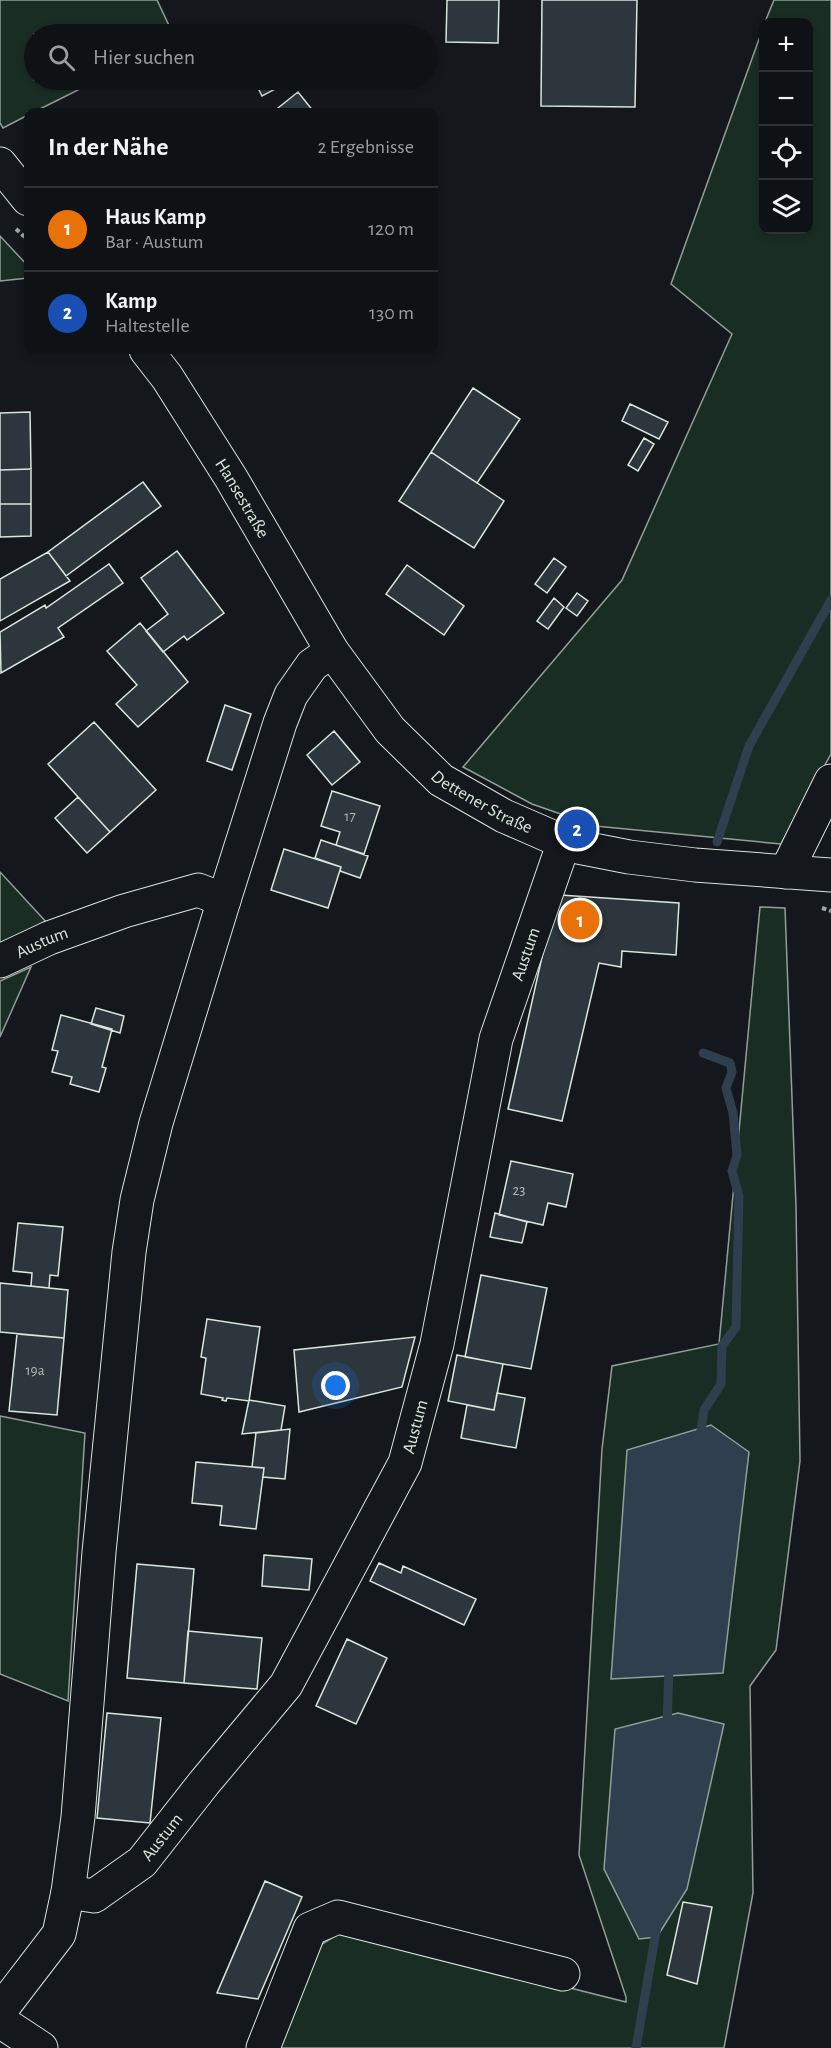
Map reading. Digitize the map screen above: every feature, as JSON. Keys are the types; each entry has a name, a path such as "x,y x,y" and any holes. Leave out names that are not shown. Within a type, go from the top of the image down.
{"street":[{"path":"0,164 24,194"},
{"name":"Hansestraße","path":"149,354 167,377 231,478 332,651"},
{"path":"0,2011 59,1934 68,1892 78,1817 99,1552 129,1252 137,1200 156,1124 224,900 291,695 312,665 332,651"},
{"name":"Dettener Straße","path":"332,651 390,730 441,780 504,816 564,842 628,857 695,866 831,875"},
{"path":"786,872 831,782"},
{"name":"Austum","path":"68,1892 94,1896 142,1862 286,1684 405,1463 437,1344 496,1039 564,842"},
{"name":"Austum","path":"0,960 60,934 124,911 198,890 224,900"},
{"path":"263,2048 310,1929 338,1917 563,1974"},
{"path":"0,2021 40,2048"}],"green space":[{"path":"0,0 157,0 168,24 24,24 24,90 78,90 42,108 24,108 24,117 3,128 0,123"},
{"path":"774,0 831,0 831,754 781,844 595,826 532,804 463,767 622,580 732,334 671,284 759,39 759,234 813,234 813,18 767,18"},
{"path":"0,236 24,262 24,278 0,281"},
{"path":"0,872 49,925 0,947"},
{"path":"760,907 785,908 796,1206 800,1461 776,1650 750,1686 753,1893 724,2048 277,2048 314,1949 343,1931 626,2002 579,1855 602,1449 612,1366 719,1344"},
{"path":"31,967 0,1037 0,981"},
{"path":"0,1416 85,1433 68,1701 0,1674"}],"water":[{"path":"711,1425 749,1452 723,1673 611,1679 627,1450"},
{"path":"678,1713 724,1724 687,1889 657,1937 639,1939 604,1869 615,1729"}],"building":[{"path":"447,0 499,0 498,43 446,42"},
{"path":"542,0 637,0 635,107 541,106"},
{"path":"259,90 273,90 262,96"},
{"path":"298,92 311,108 278,108"},
{"path":"473,388 520,419 477,483 431,452"},
{"path":"630,404 668,422 659,439 622,421"},
{"path":"30,412 31,469 0,470 0,413"},
{"path":"644,438 654,444 638,471 628,465"},
{"path":"431,452 504,501 474,548 399,501"},
{"path":"31,469 31,504 0,504 0,470"},
{"path":"143,482 161,506 66,576 48,552"},
{"path":"0,504 31,504 31,536 0,537"},
{"path":"177,551 224,613 187,640 184,636 163,652 146,631 168,614 141,578"},
{"path":"48,552 70,581 0,621 0,579"},
{"path":"554,558 566,567 547,593 535,584"},
{"path":"109,564 123,583 58,628 64,637 1,673 0,632 45,605 46,608"},
{"path":"407,565 464,606 444,635 386,594"},
{"path":"577,593 588,601 577,616 566,608"},
{"path":"554,598 564,607 548,629 537,621"},
{"path":"140,623 188,682 138,727 116,704 137,685 107,651"},
{"path":"225,705 251,714 232,770 207,761"},
{"path":"94,722 156,790 110,832 48,764"},
{"path":"334,731 360,762 332,785 307,755"},
{"path":"332,791 380,806 364,854 336,845 340,832 321,826"},
{"path":"78,797 110,832 87,853 55,818"},
{"path":"321,840 368,856 360,878 340,871 341,867 315,858"},
{"path":"284,849 341,867 328,908 271,890"},
{"path":"560,895 679,903 676,955 622,951 621,967 599,963 562,1121 508,1109 546,939"},
{"path":"96,1008 124,1016 120,1033 91,1024"},
{"path":"61,1015 112,1029 102,1067 106,1068 99,1092 70,1084 72,1077 52,1072 58,1051 52,1050"},
{"path":"511,1161 573,1174 566,1207 548,1203 543,1225 499,1215"},
{"path":"495,1213 527,1222 522,1243 490,1237"},
{"path":"18,1223 63,1227 58,1276 50,1275 49,1288 31,1286 32,1273 13,1271"},
{"path":"481,1275 547,1288 531,1369 465,1357"},
{"path":"0,1283 68,1290 64,1338 0,1332"},
{"path":"207,1319 260,1327 249,1401 227,1398 226,1401 222,1400 223,1398 201,1394 206,1358 201,1357"},
{"path":"17,1334 64,1338 57,1415 9,1411"},
{"path":"415,1337 402,1387 299,1412 294,1350"},
{"path":"457,1355 503,1364 494,1410 448,1401"},
{"path":"497,1393 525,1398 516,1448 461,1438 467,1405 494,1410"},
{"path":"249,1400 285,1406 281,1430 242,1434"},
{"path":"290,1429 285,1479 263,1477 264,1468 252,1467 256,1433"},
{"path":"196,1462 264,1468 256,1529 220,1525 222,1506 192,1503"},
{"path":"264,1555 312,1559 309,1590 262,1586"},
{"path":"379,1563 401,1573 403,1566 476,1599 464,1625 370,1581"},
{"path":"137,1564 194,1569 184,1683 127,1678"},
{"path":"188,1631 262,1638 257,1689 184,1683"},
{"path":"347,1639 387,1658 356,1724 316,1706"},
{"path":"107,1713 161,1718 150,1823 97,1818"},
{"path":"265,1881 302,1897 258,1999 217,1993"},
{"path":"683,1902 712,1907 697,1984 667,1975"}],"waterway":[{"path":"717,842 749,746 831,600"},
{"path":"700,1438 704,1410 721,1384 722,1346 736,1327 739,1196 732,1171 737,1155 733,1113 726,1088 732,1072 730,1063 703,1053"},
{"path":"667,1727 669,1666"},
{"path":"636,2048 657,1926"}],"place":[{"name":"Kamp","path":"577,829"},
{"name":"Haus Kamp","path":"580,920"}]}
